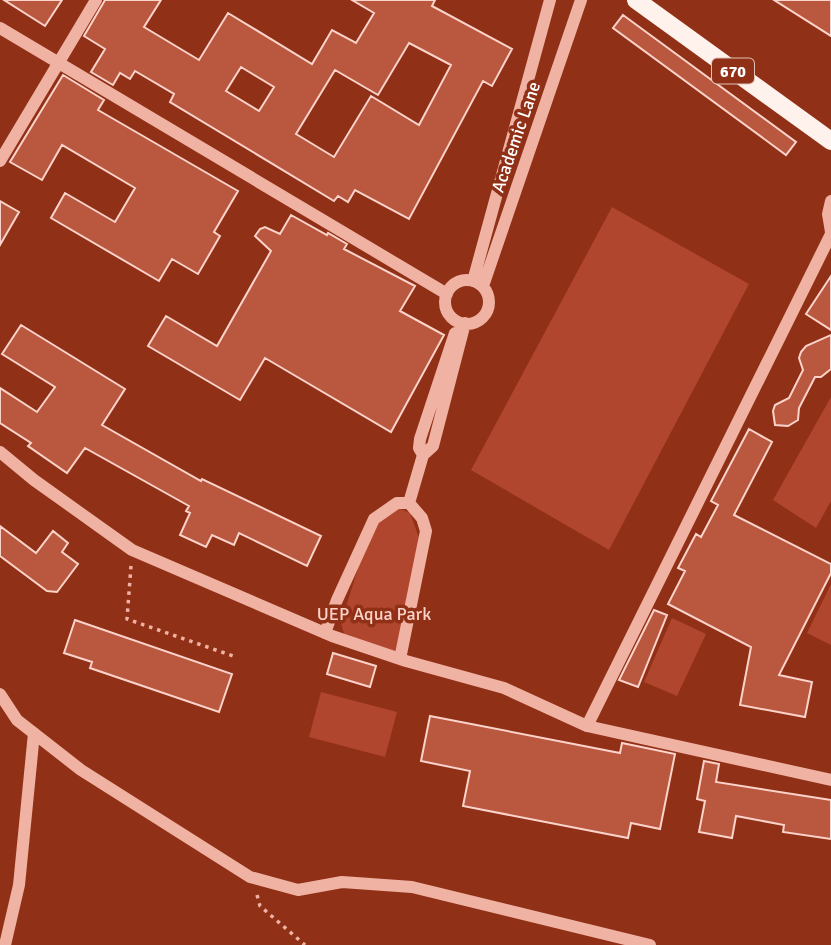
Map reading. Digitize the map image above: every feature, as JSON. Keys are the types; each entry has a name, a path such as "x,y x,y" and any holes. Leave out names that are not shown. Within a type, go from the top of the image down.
{"main road":[{"name":"670","path":"636,0 831,141"}],"street":[{"path":"0,161 96,0"},
{"name":"Academic Lane","path":"478,284 498,190 551,0"},
{"name":"Academic Lane","path":"478,284 514,195 581,0"},
{"path":"0,28 447,294"},
{"path":"498,190 514,195"},
{"path":"587,726 831,233 828,214 831,201"},
{"path":"463,281 478,284 489,299 486,313 475,322 462,323 449,314 447,294 463,281"},
{"path":"409,503 423,455 419,448 420,439 462,323"},
{"path":"0,452 34,480 132,550 325,633 400,659 504,688 587,726 831,780"},
{"path":"325,633 374,519 397,503 409,503 422,518 426,531 400,659"},
{"path":"0,694 17,720 81,770 250,877 298,890 342,882 412,887 650,945"},
{"path":"5,945 19,885 34,733"}],"path":[{"path":"132,550 127,619 236,657"},
{"path":"260,880 257,894 260,906 305,945"}],"green space":[{"path":"612,207 749,284 609,550 471,470"},
{"path":"831,397 831,501 816,528 773,500"},
{"name":"UEP Aqua Park","path":"398,508 410,513 419,538 397,650 393,654 345,638 341,623 371,526"},
{"path":"831,584 831,645 807,633"},
{"path":"672,618 706,634 677,696 644,682"},
{"path":"321,692 397,712 385,757 309,737"}],"building":[{"path":"4,0 62,0 45,26"},
{"path":"105,0 161,0 144,27 199,60 228,13 312,64 332,30 356,43 374,13 352,0 435,0 432,6 512,49 492,86 483,81 409,219 355,190 348,202 338,196 334,201 170,102 174,94 135,71 130,79 120,73 113,85 91,72 105,49 84,36","holes":["409,43 451,65 419,125 371,96 334,157 296,134 335,70 378,95","241,67 274,87 259,111 226,91"]},
{"path":"774,0 831,0 831,36"},
{"path":"623,15 796,142 786,155 613,28"},
{"path":"63,75 104,100 98,110 238,191 214,232 220,236 198,274 172,259 159,281 51,218 65,193 115,222 135,188 62,145 42,180 10,162"},
{"path":"0,201 19,212 0,245"},
{"path":"291,215 347,244 344,249 415,286 400,311 444,335 391,432 265,358 240,400 148,346 166,316 217,346 271,251 255,236 265,227 280,234"},
{"path":"831,276 831,330 806,314"},
{"path":"21,325 125,389 102,425 201,481 202,479 321,536 307,566 239,533 234,545 212,535 206,547 180,535 190,513 186,511 189,506 85,448 67,473 28,446 31,443 0,423 0,388 37,412 55,387 2,354"},
{"path":"831,335 831,369 821,377 815,377 799,408 798,420 788,426 775,425 775,405 789,398 803,370 799,358 801,352 806,346"},
{"path":"749,429 772,442 734,515 831,564 831,573 779,675 812,682 805,717 740,705 751,647 668,604 685,571 678,568 696,534 701,537 718,505 711,501"},
{"path":"0,526 36,553 53,531 68,543 62,552 78,564 57,592 47,591 0,556"},
{"path":"654,610 667,615 638,687 619,680"},
{"path":"75,620 232,674 219,712 90,668 92,662 64,653"},
{"path":"333,653 376,666 370,687 327,674"},
{"path":"430,716 620,753 622,743 675,754 660,829 631,823 628,838 463,806 470,771 421,761"},
{"path":"704,761 719,764 716,782 831,800 831,839 783,832 784,825 736,816 732,838 699,832 705,801 697,799"}]}
